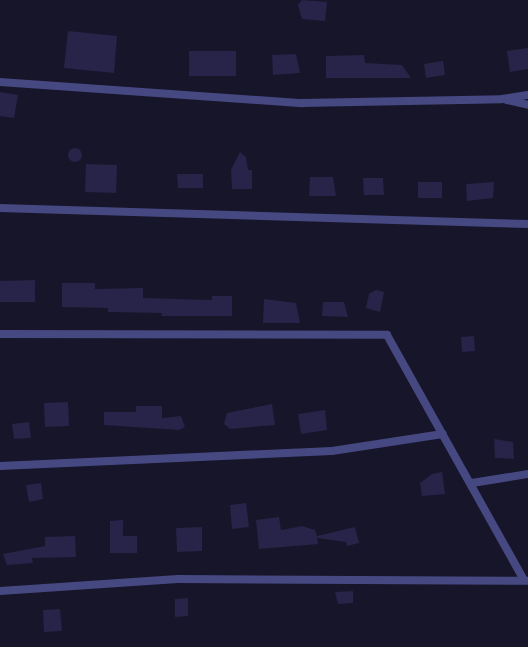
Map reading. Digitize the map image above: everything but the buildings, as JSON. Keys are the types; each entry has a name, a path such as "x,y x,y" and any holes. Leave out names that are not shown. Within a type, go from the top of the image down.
{"street":[{"path":"0,82 302,103 502,99 528,95"},
{"path":"502,99 528,105"},
{"path":"0,208 528,224"},
{"path":"0,334 387,335 526,580 178,579 0,591"},
{"path":"0,466 332,451 443,434"},
{"path":"472,483 528,474"}]}
